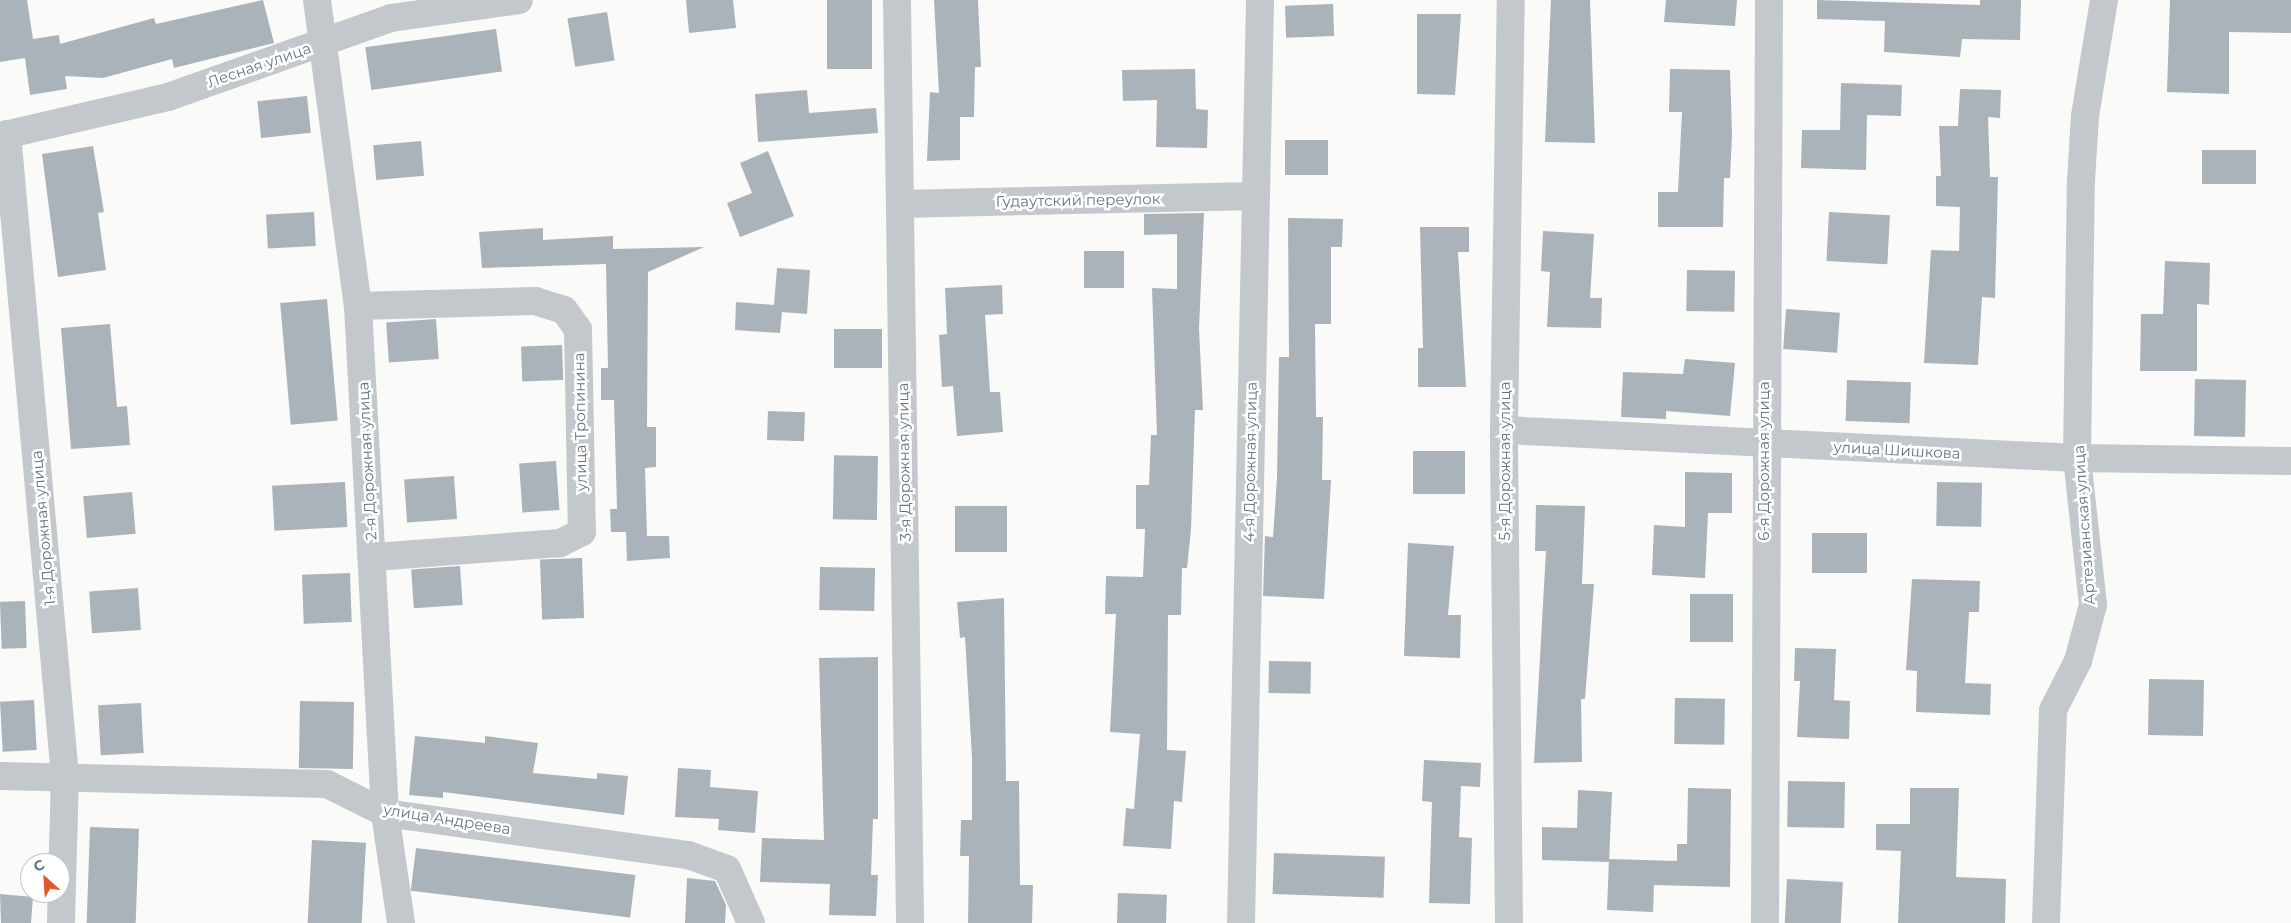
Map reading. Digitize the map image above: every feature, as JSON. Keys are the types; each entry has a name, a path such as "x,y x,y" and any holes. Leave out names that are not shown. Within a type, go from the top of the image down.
{"street":[{"name":"2-я Дорожная улица","path":"317,0 321,44 358,306 385,813 402,923"},
{"name":"Лесная улица","path":"4,135 168,97 391,18 519,0"},
{"name":"3-я Дорожная улица","path":"898,0 910,923"},
{"name":"4-я Дорожная улица","path":"1241,923 1260,0"},
{"name":"5-я Дорожная улица","path":"1510,923 1504,430 1511,0"},
{"name":"6-я Дорожная улица","path":"1765,923 1764,443 1769,0"},
{"name":"Артезианская улица","path":"2046,923 2053,710 2078,661 2092,605 2077,458 2081,180 2085,116 2104,0"},
{"name":"1-я Дорожная улица","path":"4,135 65,776 62,923"},
{"name":"Гудаутский переулок","path":"900,204 1256,196"},
{"name":"улица Тропинина","path":"358,306 535,301 564,310 578,328 582,532 574,540 560,543 372,557"},
{"name":"улица Шишкова","path":"1504,430 2077,458 2291,461"},
{"name":"улица Андреева","path":"0,776 65,776 327,784 385,813 688,855 727,870 750,918"}],"building":[{"path":"0,0 27,0 33,39 59,35 60,44 154,18 156,24 263,0 274,43 174,68 172,59 103,78 65,76 67,89 30,95 25,58 0,62"},
{"path":"686,0 733,0 736,28 689,33"},
{"path":"827,0 872,0 872,69 827,69"},
{"path":"934,0 978,0 981,67 975,67 974,117 960,117 960,160 927,161 930,92 939,93"},
{"path":"1551,0 1590,0 1595,143 1545,142"},
{"path":"1666,0 1737,0 1735,26 1664,22"},
{"path":"1817,0 1980,5 1980,0 2021,0 2020,40 1962,39 1960,57 1884,52 1885,21 1817,19"},
{"path":"2170,0 2291,0 2291,33 2229,32 2229,94 2167,92"},
{"path":"1333,4 1334,36 1286,38 1285,6"},
{"path":"607,12 615,60 575,67 567,18"},
{"path":"1417,14 1461,14 1455,95 1417,94"},
{"path":"496,29 502,72 371,90 365,47"},
{"path":"1195,69 1196,109 1208,110 1207,148 1156,147 1157,100 1123,101 1122,70"},
{"path":"1670,69 1730,70 1732,135 1730,178 1724,178 1723,227 1658,227 1658,192 1678,192 1682,112 1669,112"},
{"path":"1841,83 1902,85 1901,116 1867,115 1866,170 1801,168 1802,130 1840,130"},
{"path":"1960,89 2001,90 2000,118 1988,117 1990,177 1998,177 1995,298 1982,297 1978,365 1924,363 1931,250 1959,251 1960,207 1936,206 1936,176 1941,176 1939,126 1958,126"},
{"path":"807,90 809,113 876,108 878,133 758,142 755,94"},
{"path":"307,96 311,133 261,138 257,101"},
{"path":"1285,140 1328,140 1328,175 1285,175"},
{"path":"421,141 424,176 376,180 373,145"},
{"path":"93,146 104,212 98,213 106,270 58,277 42,154"},
{"path":"2202,150 2256,150 2256,184 2202,184"},
{"path":"768,151 794,216 740,237 727,203 752,193 740,163"},
{"path":"314,212 316,246 268,248 266,215"},
{"path":"1829,212 1890,215 1887,264 1826,261"},
{"path":"1204,213 1199,329 1203,410 1195,410 1191,529 1187,568 1182,568 1181,615 1168,615 1167,750 1186,751 1182,802 1174,801 1171,849 1123,846 1126,808 1134,809 1140,734 1110,732 1116,614 1105,614 1106,576 1143,577 1145,529 1136,529 1136,485 1149,485 1151,435 1157,435 1152,288 1177,289 1177,234 1144,235 1144,214"},
{"path":"1288,218 1343,219 1342,247 1331,247 1331,324 1315,324 1316,417 1323,417 1322,480 1331,480 1324,599 1263,596 1265,536 1273,537 1277,478 1279,357 1289,357"},
{"path":"1420,227 1469,227 1469,252 1458,252 1466,387 1418,387 1418,348 1423,348"},
{"path":"543,228 543,240 613,236 613,249 704,247 648,272 647,427 656,427 656,467 645,468 647,536 669,536 670,558 627,561 626,532 611,532 610,509 617,509 614,400 601,400 601,368 608,368 606,264 482,268 479,232"},
{"path":"1543,231 1594,234 1590,298 1602,298 1601,328 1547,327 1550,272 1541,271"},
{"path":"1084,251 1124,251 1124,288 1084,288"},
{"path":"2165,261 2210,263 2209,305 2197,304 2197,371 2140,371 2141,314 2163,314"},
{"path":"777,268 810,270 807,314 782,312 780,333 735,330 736,302 774,305"},
{"path":"1687,270 1735,271 1734,312 1686,311"},
{"path":"1002,285 1003,314 985,315 990,392 1000,392 1003,432 957,436 953,386 942,387 939,335 947,334 945,288"},
{"path":"327,299 338,421 291,425 280,303"},
{"path":"1786,309 1840,313 1837,353 1783,349"},
{"path":"436,319 439,359 389,362 386,322"},
{"path":"110,324 117,407 127,406 130,445 71,449 61,328"},
{"path":"834,329 882,329 882,368 834,368"},
{"path":"562,345 563,380 522,381 521,346"},
{"path":"1685,359 1735,363 1730,416 1666,411 1666,419 1621,417 1623,372 1683,374"},
{"path":"2195,379 2246,380 2245,437 2194,436"},
{"path":"1847,380 1911,382 1910,423 1846,421"},
{"path":"768,411 805,412 804,441 767,440"},
{"path":"1413,451 1465,451 1465,494 1413,494"},
{"path":"834,455 878,456 877,520 833,519"},
{"path":"556,461 559,510 523,512 519,464"},
{"path":"1685,472 1732,473 1732,513 1708,513 1705,578 1652,575 1654,525 1685,527"},
{"path":"454,476 457,519 407,522 404,479"},
{"path":"345,482 347,527 274,531 272,486"},
{"path":"1937,482 1982,483 1981,527 1936,526"},
{"path":"132,492 136,534 87,538 83,496"},
{"path":"1536,505 1585,506 1582,584 1594,584 1585,699 1581,699 1582,762 1534,763 1546,551 1535,551"},
{"path":"955,506 1007,506 1007,552 955,552"},
{"path":"1812,533 1867,533 1867,573 1812,573"},
{"path":"1408,543 1454,546 1448,615 1461,615 1460,658 1404,656"},
{"path":"582,558 584,618 542,619 540,559"},
{"path":"460,566 463,605 414,608 411,569"},
{"path":"820,567 875,568 874,611 819,610"},
{"path":"350,573 352,622 304,624 302,575"},
{"path":"1912,579 1980,581 1979,612 1969,612 1965,683 1991,684 1990,715 1916,712 1917,671 1906,670"},
{"path":"138,588 141,630 92,633 89,591"},
{"path":"1690,594 1733,594 1733,642 1690,642"},
{"path":"1004,598 1006,781 1019,781 1020,885 1033,885 1032,923 968,923 969,856 960,856 961,820 972,820 972,758 965,637 960,638 957,602"},
{"path":"25,601 27,648 2,649 0,602"},
{"path":"1795,648 1836,649 1834,700 1850,701 1849,739 1797,737 1800,681 1794,681"},
{"path":"878,657 878,819 873,819 871,875 878,875 876,916 829,915 830,884 760,882 762,838 824,840 819,658"},
{"path":"1269,661 1311,662 1310,694 1268,693"},
{"path":"2149,679 2204,680 2203,736 2148,735"},
{"path":"1675,698 1725,699 1724,745 1674,744"},
{"path":"34,700 37,750 3,752 0,702"},
{"path":"300,701 354,702 353,769 299,768"},
{"path":"141,703 144,753 101,755 98,705"},
{"path":"415,736 485,743 485,736 538,743 533,773 597,779 597,773 628,776 624,815 443,792 443,798 409,795"},
{"path":"1424,760 1481,763 1480,787 1461,786 1459,837 1472,838 1470,904 1429,903 1432,802 1422,801"},
{"path":"678,768 711,770 710,787 758,791 755,833 718,830 719,819 675,817"},
{"path":"1788,781 1845,782 1844,828 1787,827"},
{"path":"1688,788 1731,789 1730,887 1654,885 1653,912 1607,910 1609,859 1677,861 1677,844 1687,844"},
{"path":"1910,788 1959,788 1956,877 2006,879 2005,923 1898,923 1901,851 1876,850 1876,824 1910,824"},
{"path":"1578,790 1612,792 1609,862 1542,860 1542,827 1577,828"},
{"path":"90,827 139,829 136,923 87,923"},
{"path":"312,840 366,843 362,923 308,923"},
{"path":"416,848 635,875 630,918 411,891"},
{"path":"1274,853 1385,857 1384,898 1273,894"},
{"path":"687,878 715,881 726,905 725,923 685,923"},
{"path":"1787,879 1843,882 1841,923 1785,923"},
{"path":"1118,893 1167,895 1166,923 1117,923"},
{"path":"0,894 20,896 20,903 33,903 31,923 1,923"}]}
